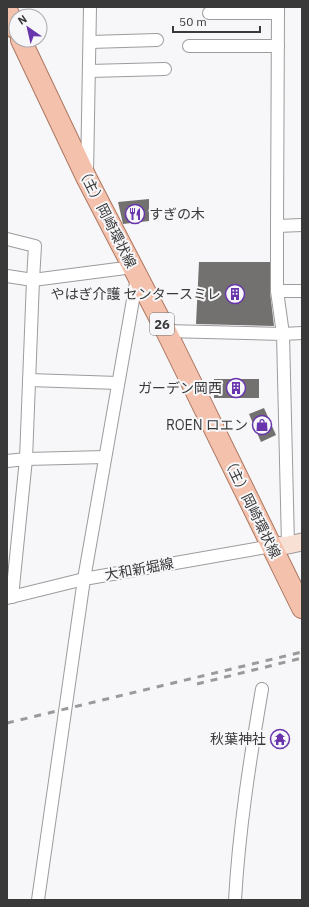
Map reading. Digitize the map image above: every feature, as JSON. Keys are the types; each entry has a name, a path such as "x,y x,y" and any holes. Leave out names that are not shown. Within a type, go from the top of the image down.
{"main road":[{"name":"（主）岡崎環状線","path":"25,48 87,179 166,331 287,544 302,608"}],"street":[{"path":"87,179 90,7"},
{"path":"209,13 278,10 277,291 283,334 287,544"},
{"path":"90,42 157,40"},
{"path":"189,46 278,46"},
{"path":"89,71 165,69"},
{"path":"277,226 302,225"},
{"path":"7,239 35,246 26,459 9,597"},
{"path":"7,276 33,280 135,271 118,383 84,579 38,900"},
{"path":"277,291 302,291"},
{"path":"166,331 283,334 302,333"},
{"path":"29,380 118,383"},
{"path":"7,461 26,459 105,457"},
{"name":"大和新堀線","path":"9,597 84,579 287,544"},
{"path":"235,900 236,874 248,776 262,689"}],"building":[{"path":"149,199 149,221 123,224 118,202"},
{"name":"やはぎ介護 センタースミレ","path":"199,262 270,262 270,292 274,326 196,324"},
{"name":"ガーデン岡西","path":"214,379 259,379 259,398 214,398"},
{"name":"ROEN ロエン","path":"264,408 276,435 261,442 249,414"}],"railway":[{"path":"7,723 302,652"},
{"path":"197,684 302,658"}],"place":[{"name":"すぎの木","path":"135,214"},
{"name":"やはぎ介護 センタースミレ","path":"235,294"},
{"name":"ガーデン岡西","path":"236,388"},
{"name":"ROEN ロエン","path":"262,425"},
{"name":"秋葉神社","path":"280,739"}]}
